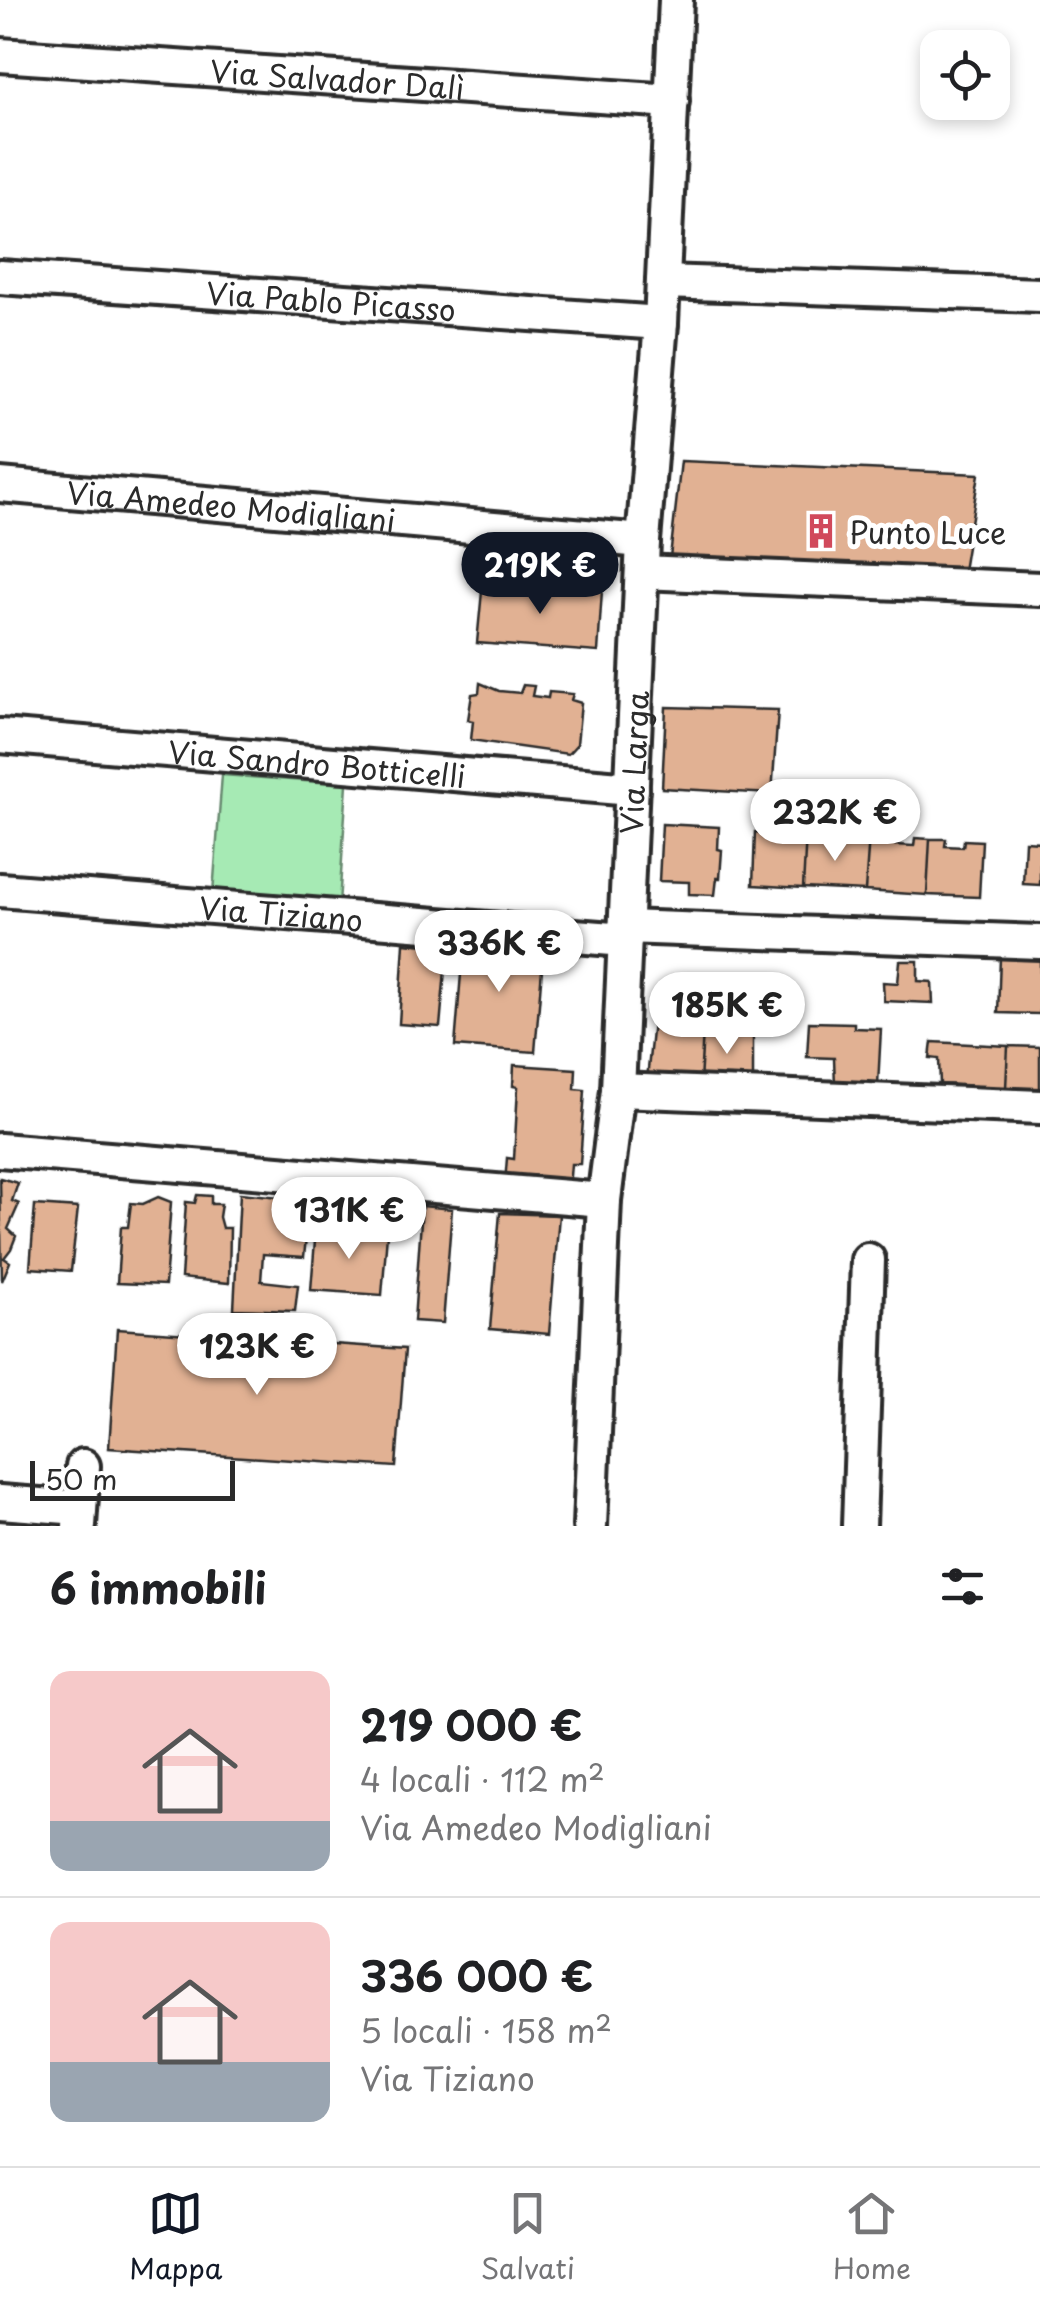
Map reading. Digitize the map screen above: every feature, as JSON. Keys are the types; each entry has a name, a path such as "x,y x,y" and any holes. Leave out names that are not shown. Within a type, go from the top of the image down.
{"street":[{"name":"Via Larga","path":"590,1526 604,1200 618,1090 642,556 664,282 676,0"},
{"name":"Via Salvador Dalì","path":"0,55 672,101"},
{"name":"Via Pablo Picasso","path":"0,277 661,323"},
{"path":"664,282 1040,295"},
{"name":"Via Amedeo Modigliani","path":"0,485 642,556 1040,589"},
{"name":"Via Sandro Botticelli","path":"0,736 632,789"},
{"name":"Via Tiziano","path":"0,890 625,934 1040,942"},
{"path":"618,1090 1040,1107"},
{"path":"0,1150 604,1200"},
{"path":"859,1526 868,1260"},
{"path":"0,1502 79,1517 83,1466"}],"green space":[{"path":"222,775 347,784 339,904 213,893"}],"building":[{"name":"Punto Luce","path":"681,461 979,474 963,571 670,557"},
{"path":"483,581 602,590 598,652 477,643"},
{"path":"480,683 499,691 520,693 523,685 534,686 532,696 548,698 549,692 573,694 571,700 581,703 577,744 568,754 471,740 473,721 468,720 472,694 479,693"},
{"path":"666,707 778,710 772,794 662,788"},
{"path":"662,824 719,827 718,849 722,850 715,895 689,894 689,882 659,881"},
{"path":"755,832 772,833 772,839 791,841 791,833 806,833 803,888 753,885"},
{"path":"806,833 822,834 821,842 839,843 839,835 853,836 853,843 863,844 863,836 869,836 865,891 803,888"},
{"path":"869,836 872,844 883,845 883,836 896,836 895,845 914,846 915,838 930,839 927,895 865,891"},
{"path":"930,839 946,839 945,846 963,847 964,840 982,841 979,897 927,895"},
{"path":"1025,841 1040,842 1040,885 1023,884"},
{"path":"464,938 544,945 535,1052 455,1046"},
{"path":"404,943 447,947 440,1027 399,1024"},
{"path":"1000,957 1040,959 1040,1014 998,1013"},
{"path":"900,961 918,961 918,981 932,982 933,1003 884,1001 883,982 898,983"},
{"path":"654,1012 704,1014 700,1083 647,1079"},
{"path":"809,1022 854,1023 854,1028 881,1029 878,1085 835,1085 834,1058 807,1057"},
{"path":"703,1029 753,1032 753,1084 700,1083"},
{"path":"932,1042 1008,1046 1006,1088 940,1084 939,1059 930,1058"},
{"path":"1008,1046 1040,1047 1040,1091 1006,1088"},
{"path":"514,1065 576,1069 575,1089 585,1090 580,1164 571,1164 569,1188 505,1183 507,1158 514,1159 518,1087 513,1086"},
{"path":"0,1178 18,1183 12,1201 19,1204 8,1229 16,1236 4,1258 10,1262 2,1281"},
{"path":"240,1193 310,1200 304,1257 263,1254 261,1281 298,1285 295,1311 234,1309"},
{"path":"197,1195 211,1196 211,1204 221,1204 222,1228 230,1228 229,1283 181,1278 186,1202 195,1203"},
{"path":"158,1197 171,1202 165,1285 117,1283 121,1227 128,1227 131,1203 143,1204"},
{"path":"35,1205 78,1208 71,1271 30,1268"},
{"path":"422,1206 452,1209 443,1323 414,1321"},
{"path":"500,1213 559,1215 549,1334 490,1329"},
{"path":"316,1228 387,1234 382,1295 311,1290"},
{"path":"117,1329 405,1349 396,1467 109,1448"}],"place":[{"name":"Punto Luce","path":"821,531"}]}
